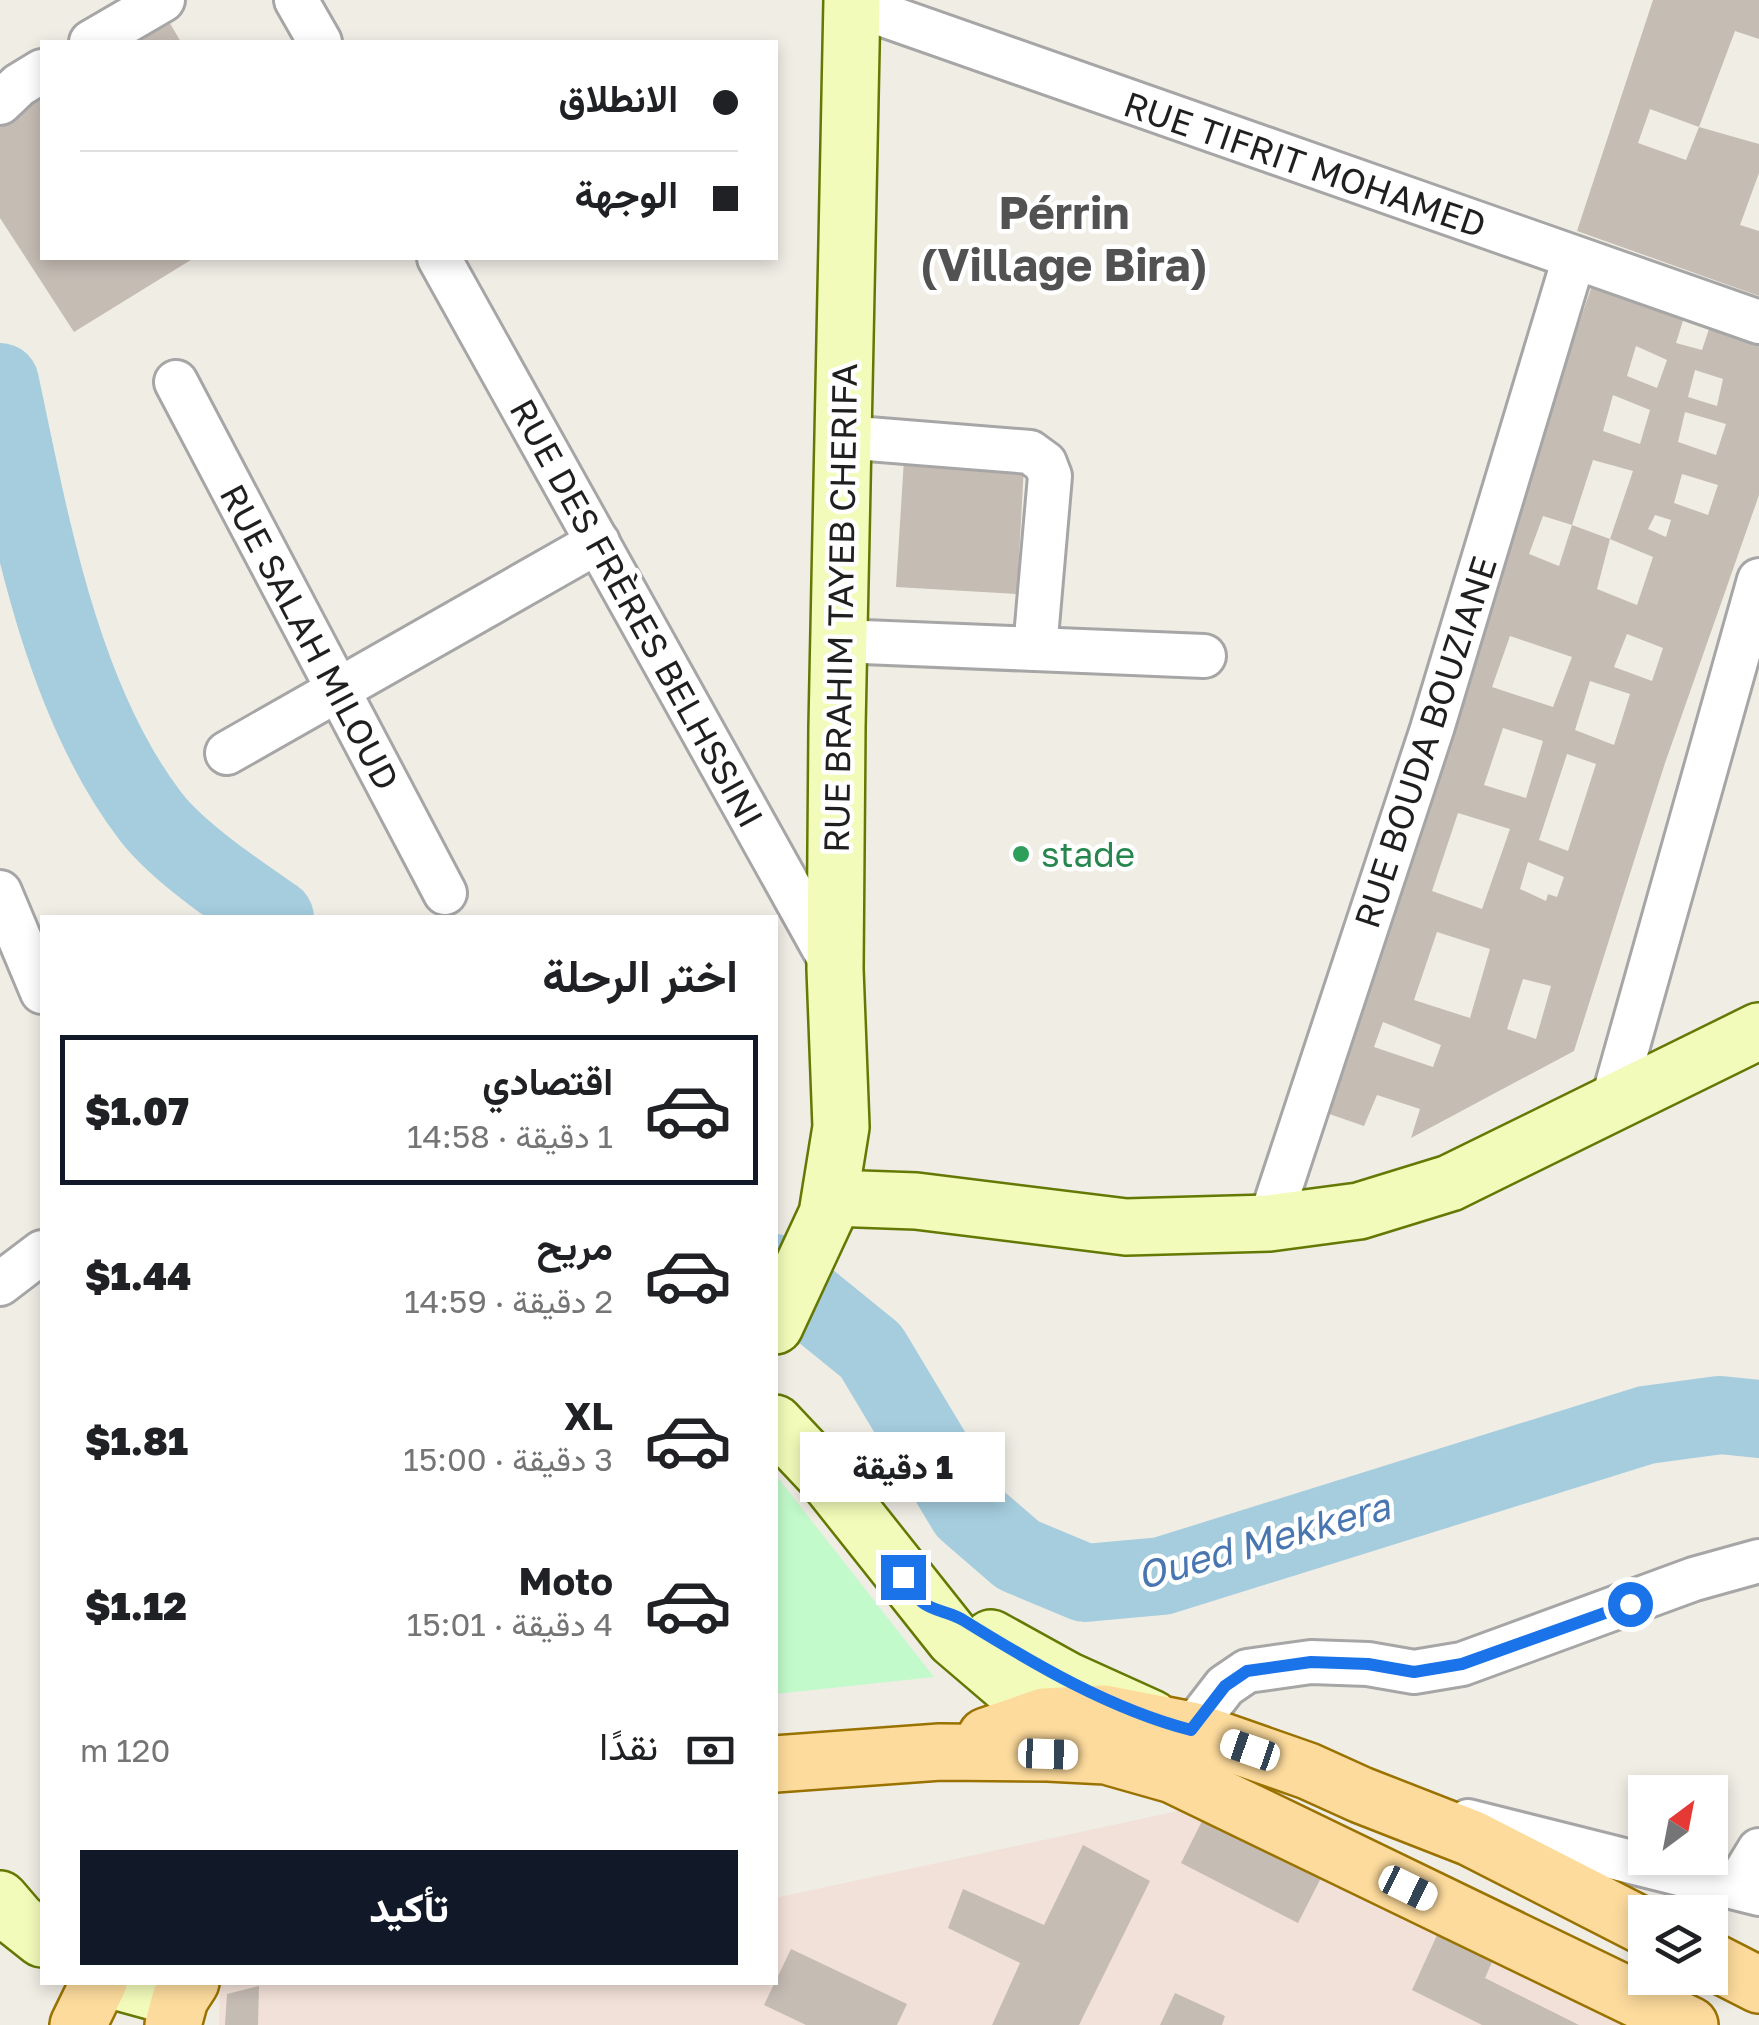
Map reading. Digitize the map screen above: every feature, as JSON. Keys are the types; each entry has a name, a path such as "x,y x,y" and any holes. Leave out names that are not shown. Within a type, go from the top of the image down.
{"main road":[{"name":"RUE BRAHIM TAYEB CHERIFA","path":"778,1319 829,1206 842,1127 835,969 852,2"},
{"path":"829,1206 916,1201 1126,1227 1269,1223 1359,1211 1450,1183 1759,1030"},
{"path":"778,1425 823,1474 954,1639 1044,1716 1106,1756"},
{"path":"923,1603 958,1617 1067,1680 1174,1726 1308,1771 1470,1838 1628,1918"},
{"path":"940,1752 1044,1716 1104,1713 1174,1726"},
{"path":"778,1764 940,1752 1106,1756 1173,1774 1690,2025"},
{"path":"0,1899 40,1937"},
{"path":"1728,1969 1759,1985"},
{"path":"78,2025 98,1985"},
{"path":"127,1985 181,2002"}],"street":[{"path":"94,40 163,0"},
{"path":"296,0 319,40"},
{"name":"RUE TIFRIT MOHAMED","path":"852,2 1759,322"},
{"name":"RUE BOUDA BOUZIANE","path":"1269,1223 1432,729 1574,258"},
{"name":"RUE DES FRÈRES BELHSSINI","path":"440,260 835,969"},
{"name":"RUE SALAH MILOUD","path":"176,382 444,893"},
{"path":"843,436 1030,452 1045,463 1050,476 1035,649"},
{"path":"226,753 598,542"},
{"path":"1611,1106 1759,580"},
{"path":"839,642 1204,656"},
{"path":"0,892 40,987"},
{"path":"0,1284 40,1254"},
{"path":"1174,1726 1247,1671 1311,1662 1368,1664 1414,1672 1462,1664 1694,1579 1759,1561"},
{"path":"1361,1795 1748,1890 1759,1850"}],"shaded area":[{"path":"1196,1807 1626,2025 219,2025 220,1985 778,1985 778,1897"}],"green space":[{"path":"778,1478 934,1677 778,1694"}],"building":[{"path":"1653,0 1759,0 1759,39 1735,31 1699,127 1759,144 1759,173 1740,225 1759,231 1759,296 1577,231","holes":["1650,109 1699,127 1686,160 1638,143"]},
{"path":"165,15 180,40 125,40"},
{"path":"40,94 40,260 191,260 74,332 0,218 0,120"},
{"path":"1596,274 1687,308 1676,343 1702,350 1713,317 1759,333 1759,495 1664,766 1574,1051 1411,1138 1420,1109 1377,1095 1364,1126 1309,1107","holes":["1636,346 1667,360 1657,388 1627,376","1695,370 1723,379 1717,406 1688,397","1613,395 1650,410 1640,444 1603,431","1685,412 1726,424 1716,455 1678,442","1593,460 1633,471 1610,539 1572,525","1682,474 1718,485 1708,515 1674,503","1655,515 1671,520 1666,537 1648,529","1543,516 1572,525 1559,566 1529,554","1610,539 1653,557 1637,605 1597,589","1627,634 1663,648 1652,681 1614,667","1510,636 1572,657 1553,707 1492,687","1590,681 1630,694 1614,745 1575,730","1503,728 1543,741 1526,798 1484,785","1567,754 1596,764 1568,851 1539,840","1458,813 1510,829 1482,909 1432,891","1528,862 1564,877 1557,897 1548,894 1546,901 1520,889","1437,932 1490,949 1470,1018 1414,1000","1523,979 1551,986 1536,1039 1507,1029","1383,1022 1441,1045 1433,1067 1374,1047"]},
{"path":"904,459 1024,466 1017,594 896,587"},
{"path":"1205,1815 1323,1874 1298,1923 1181,1863"},
{"path":"1083,1845 1150,1881 1079,2025 992,2025 1020,1963 948,1928 963,1889 1044,1925"},
{"path":"1438,1933 1492,1962 1485,1978 1579,2025 1482,2025 1412,1990"},
{"path":"791,1949 907,2004 897,2025 806,2025 764,2005 774,1985 778,1985 778,1976"},
{"path":"259,1986 258,2025 225,2025 227,1994"},
{"path":"1175,1993 1225,2016 1222,2025 1160,2025"}],"waterway":[{"name":"Oued Mekkera","path":"0,382 53,609 94,720 120,771 151,817 209,871 271,915"},
{"name":"Oued Mekkera","path":"778,1275 871,1351 967,1511 1018,1555 1085,1583 1162,1576 1646,1425 1720,1415 1759,1419"}],"place":[{"name":"stade","path":"1021,854"}],"district":[{"name":"Pérrin (Village Bira)","path":"1064,238"}],"route":[{"path":"903,1577 923,1603 958,1617 1067,1680 1158,1722 1191,1730 1225,1686 1247,1671 1311,1662 1368,1664 1414,1672 1462,1664 1630,1604"}]}
